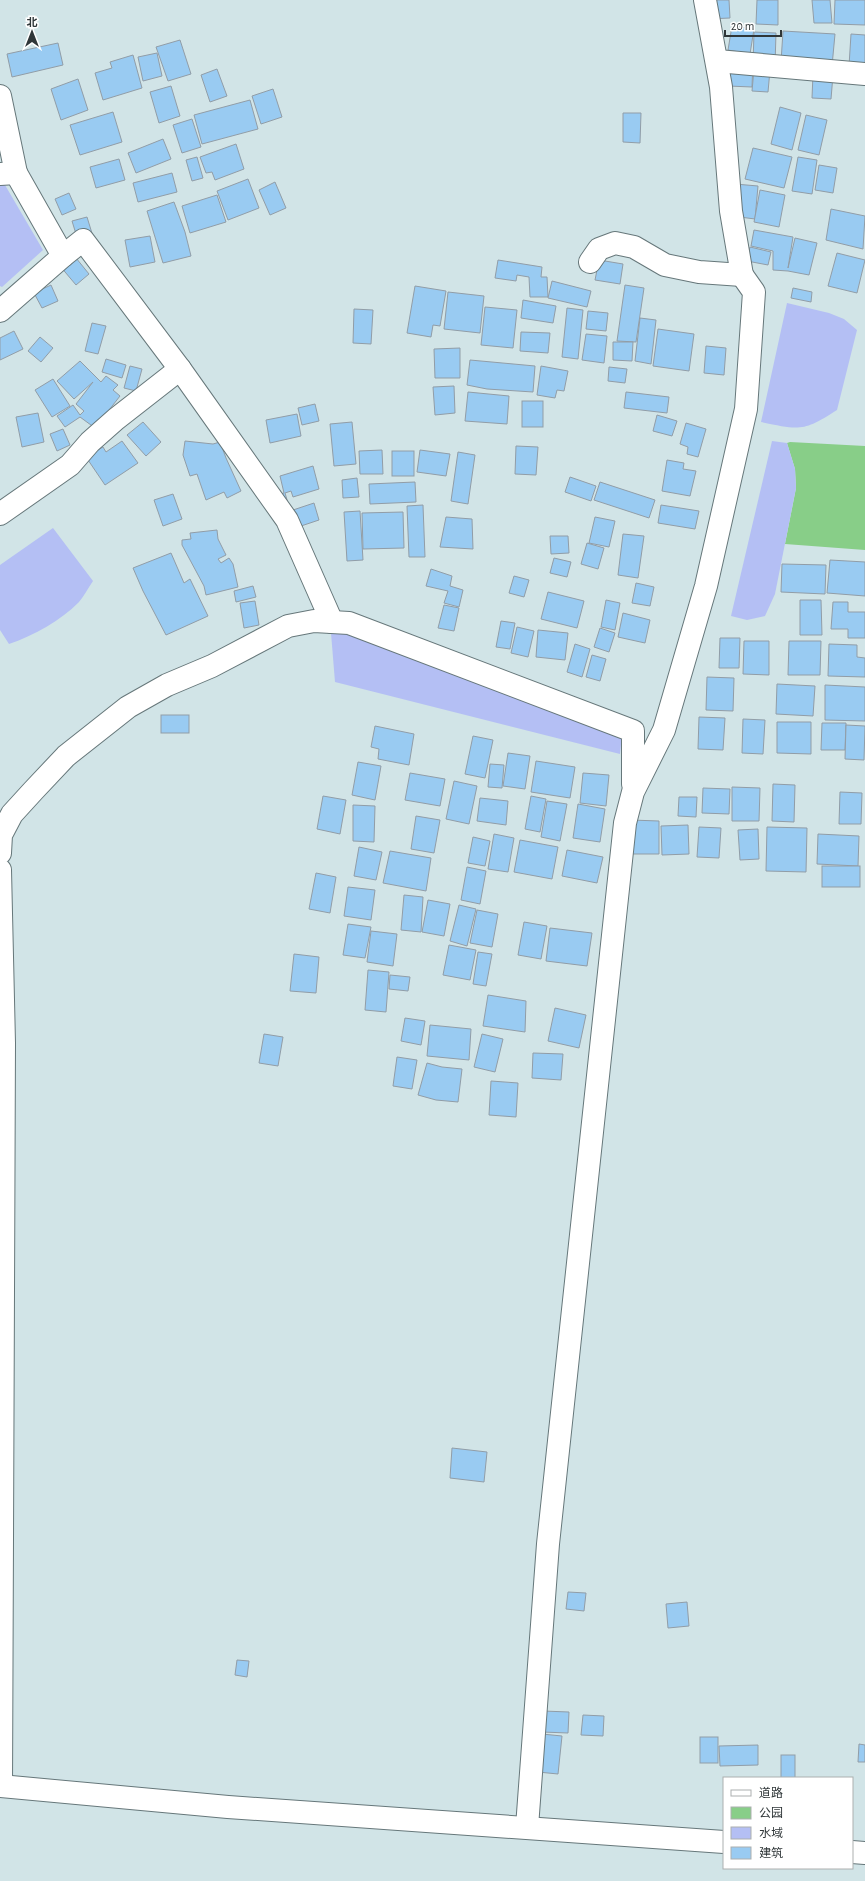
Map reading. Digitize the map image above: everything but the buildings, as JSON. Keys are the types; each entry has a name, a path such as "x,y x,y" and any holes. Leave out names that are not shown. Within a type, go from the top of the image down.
{"street":[{"path":"527,1827 548,1544 583,1230 619,867 625,822 633,792 664,730 706,586 746,409 754,292 742,275 731,212 721,87 705,0"},
{"path":"716,61 865,74"},
{"path":"0,96 8,173 63,256"},
{"path":"0,311 83,240 180,369 287,520 332,622"},
{"path":"590,262 599,249 614,243 634,247 664,265 699,272 742,275"},
{"path":"0,514 70,465 90,442 110,424 180,369"},
{"path":"0,841 12,814 66,756 128,708 167,685 212,666 288,626 314,621 349,623 633,732 633,792"},
{"path":"0,870 2,1011 0,1786 228,1807 723,1842"},
{"path":"853,1852 865,1852"}],"green space":[{"path":"787,443 865,446 865,550 785,544 796,488 795,469"}],"water":[{"path":"0,185 5,185 43,250 2,287 0,286"},
{"path":"787,303 829,313 844,319 857,330 837,410 808,426 793,428 761,422"},
{"path":"772,441 787,443 795,469 796,488 775,594 765,616 747,620 731,616"},
{"path":"53,528 93,581 79,602 64,615 38,632 9,644 0,630 0,565"},
{"path":"344,630 622,735 620,754 335,682 331,633"}]}
